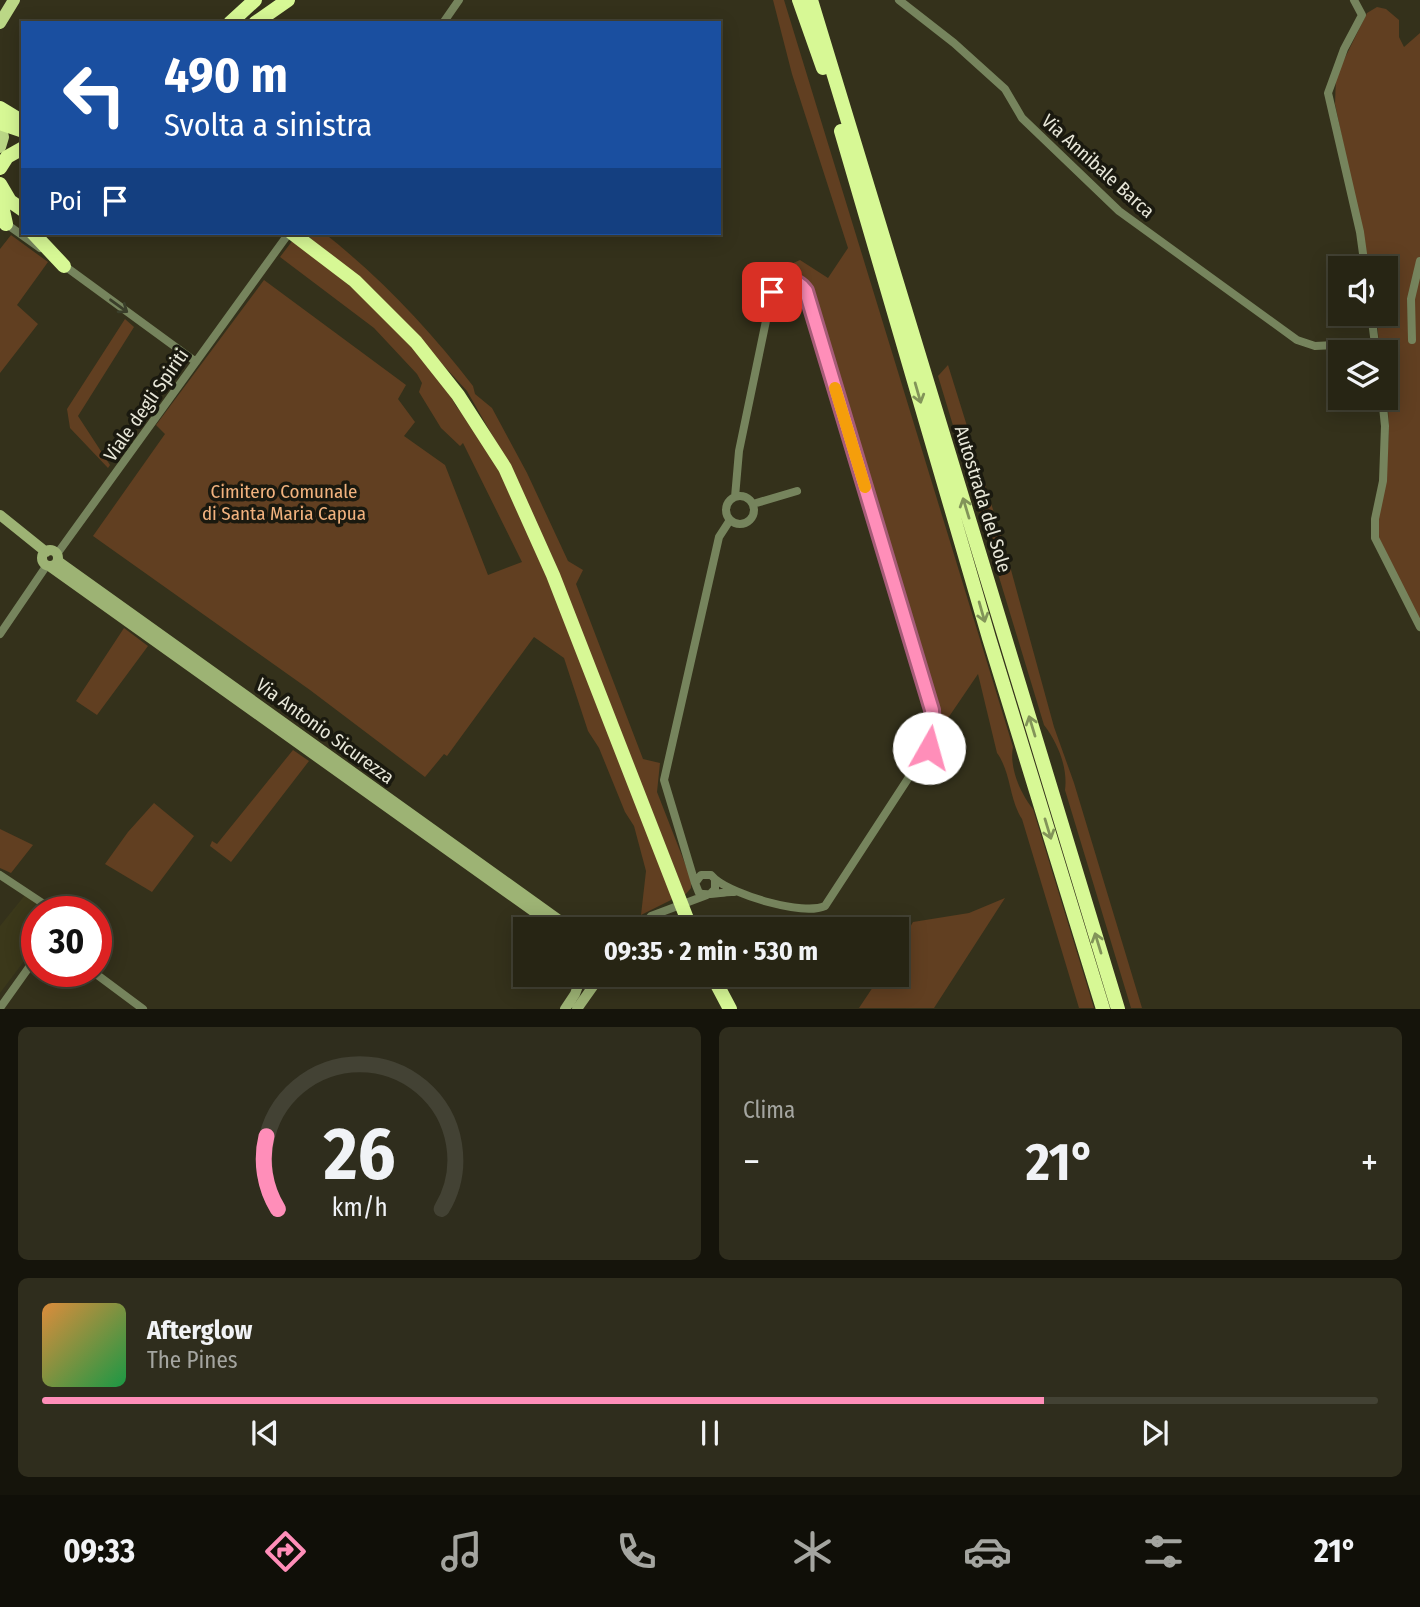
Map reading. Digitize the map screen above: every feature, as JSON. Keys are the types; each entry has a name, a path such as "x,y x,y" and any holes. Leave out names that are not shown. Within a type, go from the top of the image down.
{"highway":[{"path":"232,21 255,0"},
{"path":"258,21 288,0"},
{"name":"Autostrada del Sole","path":"799,0 824,72 993,651 1103,1009"},
{"name":"Autostrada del Sole","path":"811,0 1118,1009"},
{"path":"0,108 21,121"},
{"path":"0,124 21,130"},
{"path":"0,148 21,143"},
{"path":"0,168 7,157 21,149"},
{"path":"0,184 10,201 7,211"},
{"path":"35,235 64,266"},
{"path":"293,235 355,281 408,333 437,366 505,468 553,575 686,917"},
{"path":"718,987 730,1009"}],"main road":[{"path":"0,23 14,0"},
{"path":"0,124 0,148"}],"street":[{"path":"444,21 459,0"},
{"name":"Via Annibale Barca","path":"899,0 954,43 1005,89 1022,118 1119,211 1297,340 1315,346 1328,346"},
{"path":"1354,0 1362,15 1344,49 1328,93 1363,256"},
{"path":"7,211 21,225"},
{"path":"32,235 64,266 196,362"},
{"name":"Viale degli Spiriti","path":"0,634 50,559 291,235"},
{"path":"1412,340 1411,299 1420,261"},
{"path":"690,859 711,877 738,892 813,911 830,903 929,748 933,731 932,710 808,297 803,286 793,280 782,282 772,292 738,451 735,497 726,507 730,520 738,524 748,522 754,514 754,504"},
{"path":"1383,410 1383,481 1375,519 1376,538 1420,626"},
{"path":"754,504 797,491"},
{"path":"735,497 744,496 754,504"},
{"path":"0,515 50,559"},
{"path":"708,895 695,885 690,859 666,795 664,780 719,537 730,520"},
{"path":"0,524 50,559"},
{"name":"Via Antonio Sicurezza","path":"50,559 542,917"},
{"name":"Via Antonio Sicurezza","path":"50,559 555,917"},
{"path":"0,875 14,881 34,896"},
{"path":"686,902 698,877 711,877"},
{"path":"708,895 715,889 711,877"},
{"path":"651,917 708,895 738,892"},
{"path":"1,1008 21,979"},
{"path":"112,986 143,1009"},
{"path":"565,1009 578,987"},
{"path":"577,1009 592,987"}],"shaded area":[{"path":"21,900 21,965 0,993 0,926"}],"green space":[{"path":"773,0 784,0 1013,747 1017,780 1033,809 1094,1008 1079,1008 1022,819 1002,760 997,753 978,674 944,724 815,292 803,276 783,273 787,266 800,260 828,278 848,248 792,74"},
{"path":"1377,7 1386,9 1399,20 1399,37 1404,47 1420,33 1420,621 1387,562 1377,528 1387,459 1388,410 1398,410 1398,340 1379,340 1377,326 1398,326 1398,256 1367,256 1335,104 1336,76 1367,13"},
{"path":"11,235 48,262 17,305 38,324 0,373 0,249"},
{"path":"306,235 326,235 385,286 439,344 473,386 475,394 492,408 527,473 568,561 583,570 576,584 643,759 660,763 657,792 691,879 691,888 685,895 552,556 508,463 467,391 374,290"},
{"name":"Cimitero Comunale di Santa Maria Capua","path":"293,240 376,307 442,380 456,406 476,430 522,513 673,899 641,915 646,871 634,826 625,812 599,748 588,731 564,658 534,637 447,756 444,754 425,777 310,690 93,536 165,434 156,425 264,280 406,385 398,399 415,422 404,436 445,465 488,575 522,562 463,443 460,446 441,428 419,392 422,383 417,374 374,328 280,257"},
{"path":"125,319 134,327 78,416 110,465 108,468 70,428 67,409"},
{"path":"948,365 1005,548 1054,727 1074,783 1142,1008 1131,1008 1065,790 1061,756 1044,725 938,376"},
{"path":"124,628 148,646 97,715 76,701"},
{"path":"293,750 309,761 231,862 210,846 212,841 217,844"},
{"path":"154,803 194,836 152,892 105,864 128,832"},
{"path":"0,829 33,845 11,873 0,868"},
{"path":"1005,898 934,1008 859,1008 873,987 909,987 909,929 913,922 969,913"}],"slow traffic":[{"path":"835,388 865,487"}],"route":[{"path":"772,292 779,284 789,280 800,283 806,291 932,710 934,721 929,748"}]}
